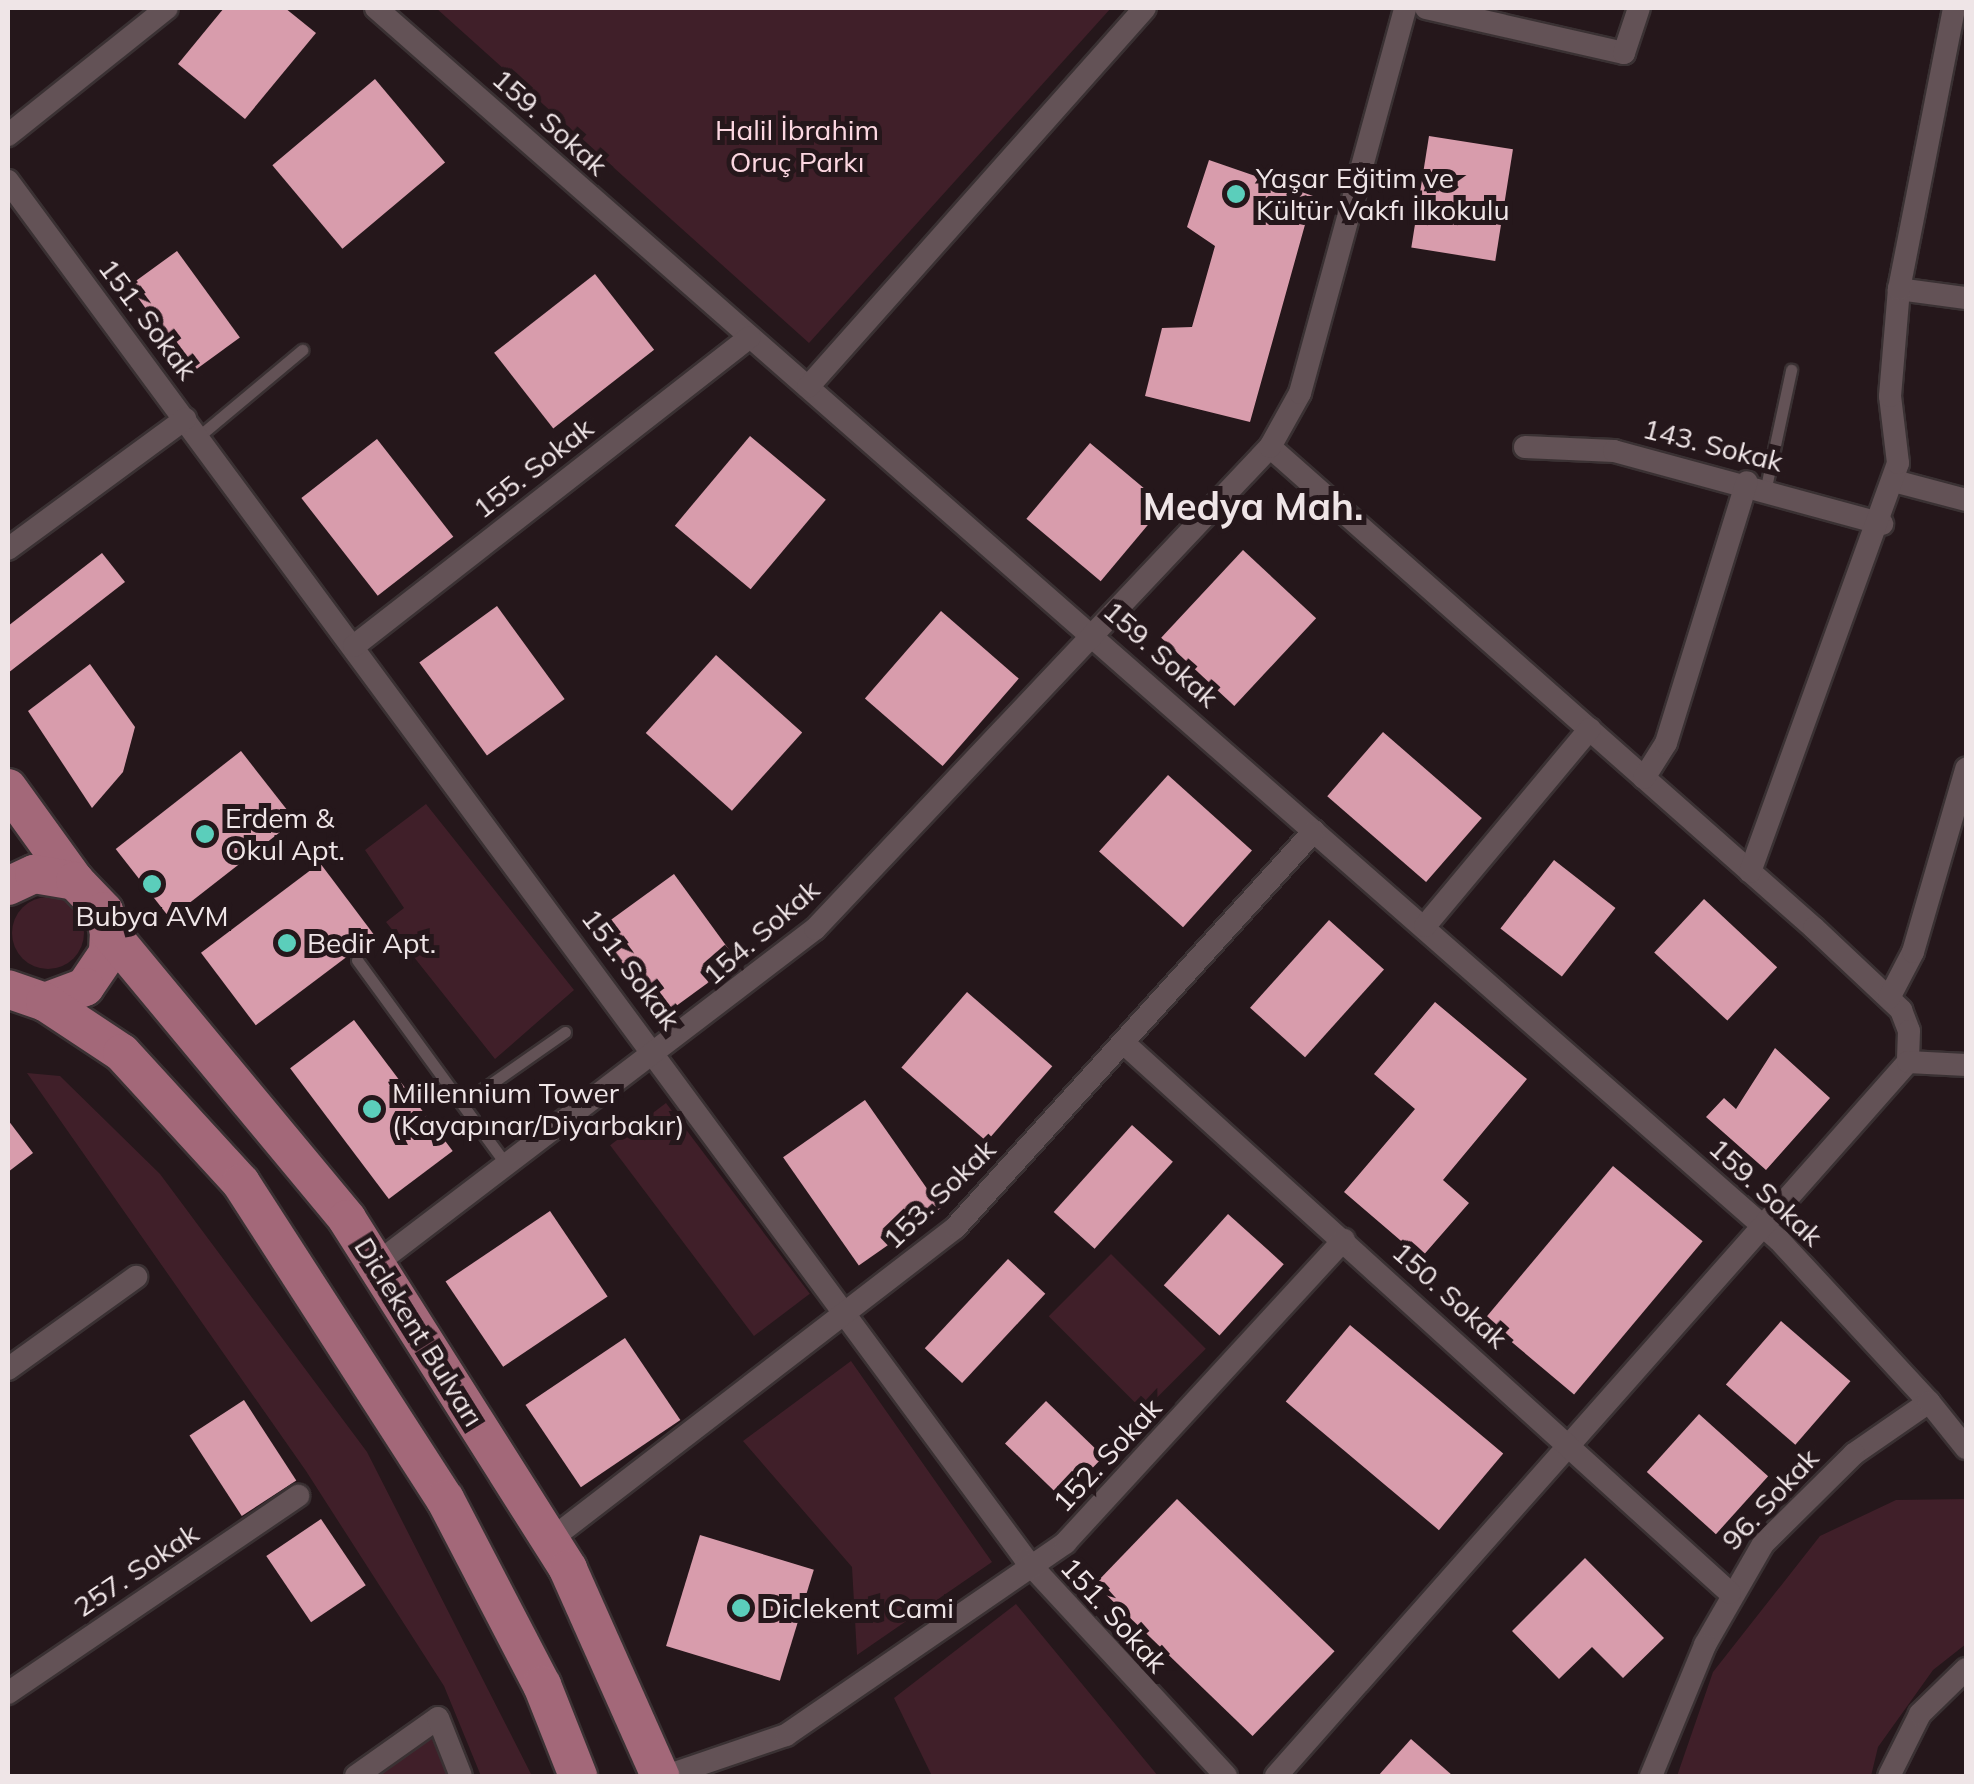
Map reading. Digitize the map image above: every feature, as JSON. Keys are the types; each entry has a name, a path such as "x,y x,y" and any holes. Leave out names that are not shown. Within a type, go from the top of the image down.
{"main road":[{"path":"8,788 75,881"},
{"path":"8,886 34,874 75,881"},
{"name":"Diclekent Bulvarı","path":"75,881 104,911 109,932 376,1264 550,1540 663,1776"},
{"path":"45,1002 67,998 100,972 109,932"},
{"path":"8,989 45,1002 122,1053 240,1182 445,1499 542,1685 578,1776"}],"street":[{"path":"8,135 167,8"},
{"name":"159. Sokak","path":"376,8 1098,637 1766,1228 1929,1402"},
{"path":"808,388 1145,8"},
{"name":"154. Sokak","path":"376,1264 659,1056 815,930 1098,637 1270,447 1300,393 1405,8"},
{"path":"1426,8 1624,53 1639,8"},
{"path":"1750,872 1882,524 1894,481 1899,289 1954,8"},
{"name":"151. Sokak","path":"8,181 851,1316 1030,1565 1226,1776"},
{"path":"1899,289 1966,298"},
{"name":"155. Sokak","path":"354,646 750,337"},
{"path":"8,549 192,428"},
{"name":"143. Sokak","path":"1526,446 1614,451 1756,484 1882,524"},
{"path":"1270,447 1889,998 1909,1031 1908,1062 1766,1228 1276,1776"},
{"path":"1894,481 1966,500"},
{"path":"1644,778 1666,742 1756,484"},
{"path":"1425,926 1590,729"},
{"path":"1889,998 1914,952 1966,769"},
{"name":"153. Sokak","path":"550,1540 851,1316 955,1228 1127,1046 1314,830"},
{"name":"150. Sokak","path":"1127,1046 1572,1444 1730,1593"},
{"path":"1908,1062 1966,1065"},
{"name":"152. Sokak","path":"663,1776 786,1735 1086,1525 1344,1240"},
{"path":"8,1368 136,1277"},
{"path":"1929,1402 1966,1448"},
{"name":"96. Sokak","path":"1651,1776 1730,1593 1808,1494 1929,1402"},
{"name":"257. Sokak","path":"8,1693 298,1496"},
{"path":"1889,1776 1920,1714 1966,1669"},
{"path":"356,1776 438,1718 461,1776"}],"lane":[{"path":"192,428 302,350"},
{"path":"1756,484 1790,370"},
{"path":"357,960 508,1167"},
{"path":"464,1102 565,1032"}],"green space":[{"name":"Halil İbrahim Oruç Parkı","path":"436,8 1111,8 809,343"},
{"path":"426,804 574,990 495,1059 386,922 404,908 365,850"},
{"path":"48,897 73,908 84,933 73,958 48,969 23,958 12,933 23,908"},
{"path":"27,1073 60,1076 160,1174 367,1452 532,1776 481,1776 444,1686 306,1471"},
{"path":"666,1103 810,1294 754,1336 610,1145"},
{"path":"1111,1254 1206,1349 1144,1411 1049,1316"},
{"path":"851,1361 992,1562 857,1655 852,1567 743,1441"},
{"path":"1966,1499 1966,1644 1933,1670 1878,1747 1871,1776 1677,1776 1713,1672 1820,1536 1896,1500"},
{"path":"1016,1604 1158,1776 932,1776 894,1698"},
{"path":"435,1736 451,1776 376,1776"}],"building":[{"path":"224,8 285,8 316,33 245,119 178,64"},
{"path":"375,79 445,162 342,249 272,165"},
{"path":"1429,136 1513,149 1495,261 1411,248"},
{"path":"1209,160 1313,196 1250,422 1145,396 1162,328 1192,327 1215,246 1187,227"},
{"path":"177,251 240,338 192,372 129,286"},
{"path":"595,274 654,350 553,428 494,353"},
{"path":"750,436 826,500 751,589 675,526"},
{"path":"377,439 453,537 378,596 301,498"},
{"path":"1090,443 1164,505 1101,581 1026,519"},
{"path":"1243,550 1316,618 1234,706 1161,638"},
{"path":"102,553 125,582 8,673 8,626"},
{"path":"497,606 565,699 487,755 419,662"},
{"path":"941,611 1019,679 943,766 865,699"},
{"path":"716,655 802,733 732,811 646,733"},
{"path":"90,664 135,727 123,772 92,808 28,711"},
{"path":"1383,732 1482,818 1426,882 1327,796"},
{"name":"Erdem & Okul Apt.","path":"241,751 295,820 170,918 116,849"},
{"path":"1168,775 1252,851 1183,927 1099,852"},
{"path":"1554,860 1615,908 1562,977 1500,929"},
{"name":"Bedir Apt.","path":"320,863 375,936 256,1025 201,953"},
{"path":"674,874 737,961 661,1017 598,929"},
{"path":"1704,899 1777,967 1727,1021 1654,952"},
{"path":"1329,920 1384,970 1305,1057 1250,1008"},
{"path":"967,992 1052,1066 987,1142 901,1067"},
{"path":"1435,1002 1527,1079 1443,1180 1469,1203 1421,1258 1344,1192 1415,1109 1374,1074"},
{"name":"Millennium Tower (Kayapınar/Diyarbakır)","path":"354,1020 453,1151 389,1199 290,1068"},
{"path":"1775,1048 1830,1098 1766,1170 1706,1117 1724,1098 1736,1109"},
{"path":"865,1100 941,1208 859,1265 783,1157"},
{"path":"8,1120 33,1153 8,1172"},
{"path":"1132,1125 1173,1162 1095,1249 1054,1212"},
{"path":"1613,1166 1703,1241 1574,1394 1484,1319"},
{"path":"550,1211 608,1296 503,1367 446,1281"},
{"path":"1228,1214 1284,1264 1219,1336 1164,1285"},
{"path":"1008,1259 1045,1294 962,1383 925,1348"},
{"path":"1781,1321 1850,1381 1795,1445 1726,1384"},
{"path":"1350,1325 1503,1454 1439,1530 1286,1402"},
{"path":"625,1338 680,1420 581,1487 526,1405"},
{"path":"244,1400 296,1481 242,1516 189,1435"},
{"path":"1046,1401 1104,1457 1063,1499 1005,1443"},
{"path":"1699,1414 1768,1476 1716,1534 1647,1472"},
{"path":"1177,1499 1335,1651 1253,1736 1095,1584"},
{"path":"321,1519 366,1585 311,1622 266,1556"},
{"name":"Diclekent Cami","path":"700,1535 814,1570 780,1681 666,1646"},
{"path":"1585,1558 1664,1638 1623,1678 1592,1647 1559,1679 1512,1631"},
{"path":"1411,1739 1453,1776 1378,1776"}],"place":[{"name":"Yaşar Eğitim ve Kültür Vakfı İlkokulu","path":"1236,194"},
{"name":"Erdem & Okul Apt.","path":"205,834"},
{"name":"Bubya AVM","path":"152,884"},
{"name":"Bedir Apt.","path":"287,943"},
{"name":"Millennium Tower (Kayapınar/Diyarbakır)","path":"372,1109"},
{"name":"Diclekent Cami","path":"741,1608"}],"district":[{"name":"Medya Mah.","path":"1253,507"}]}
